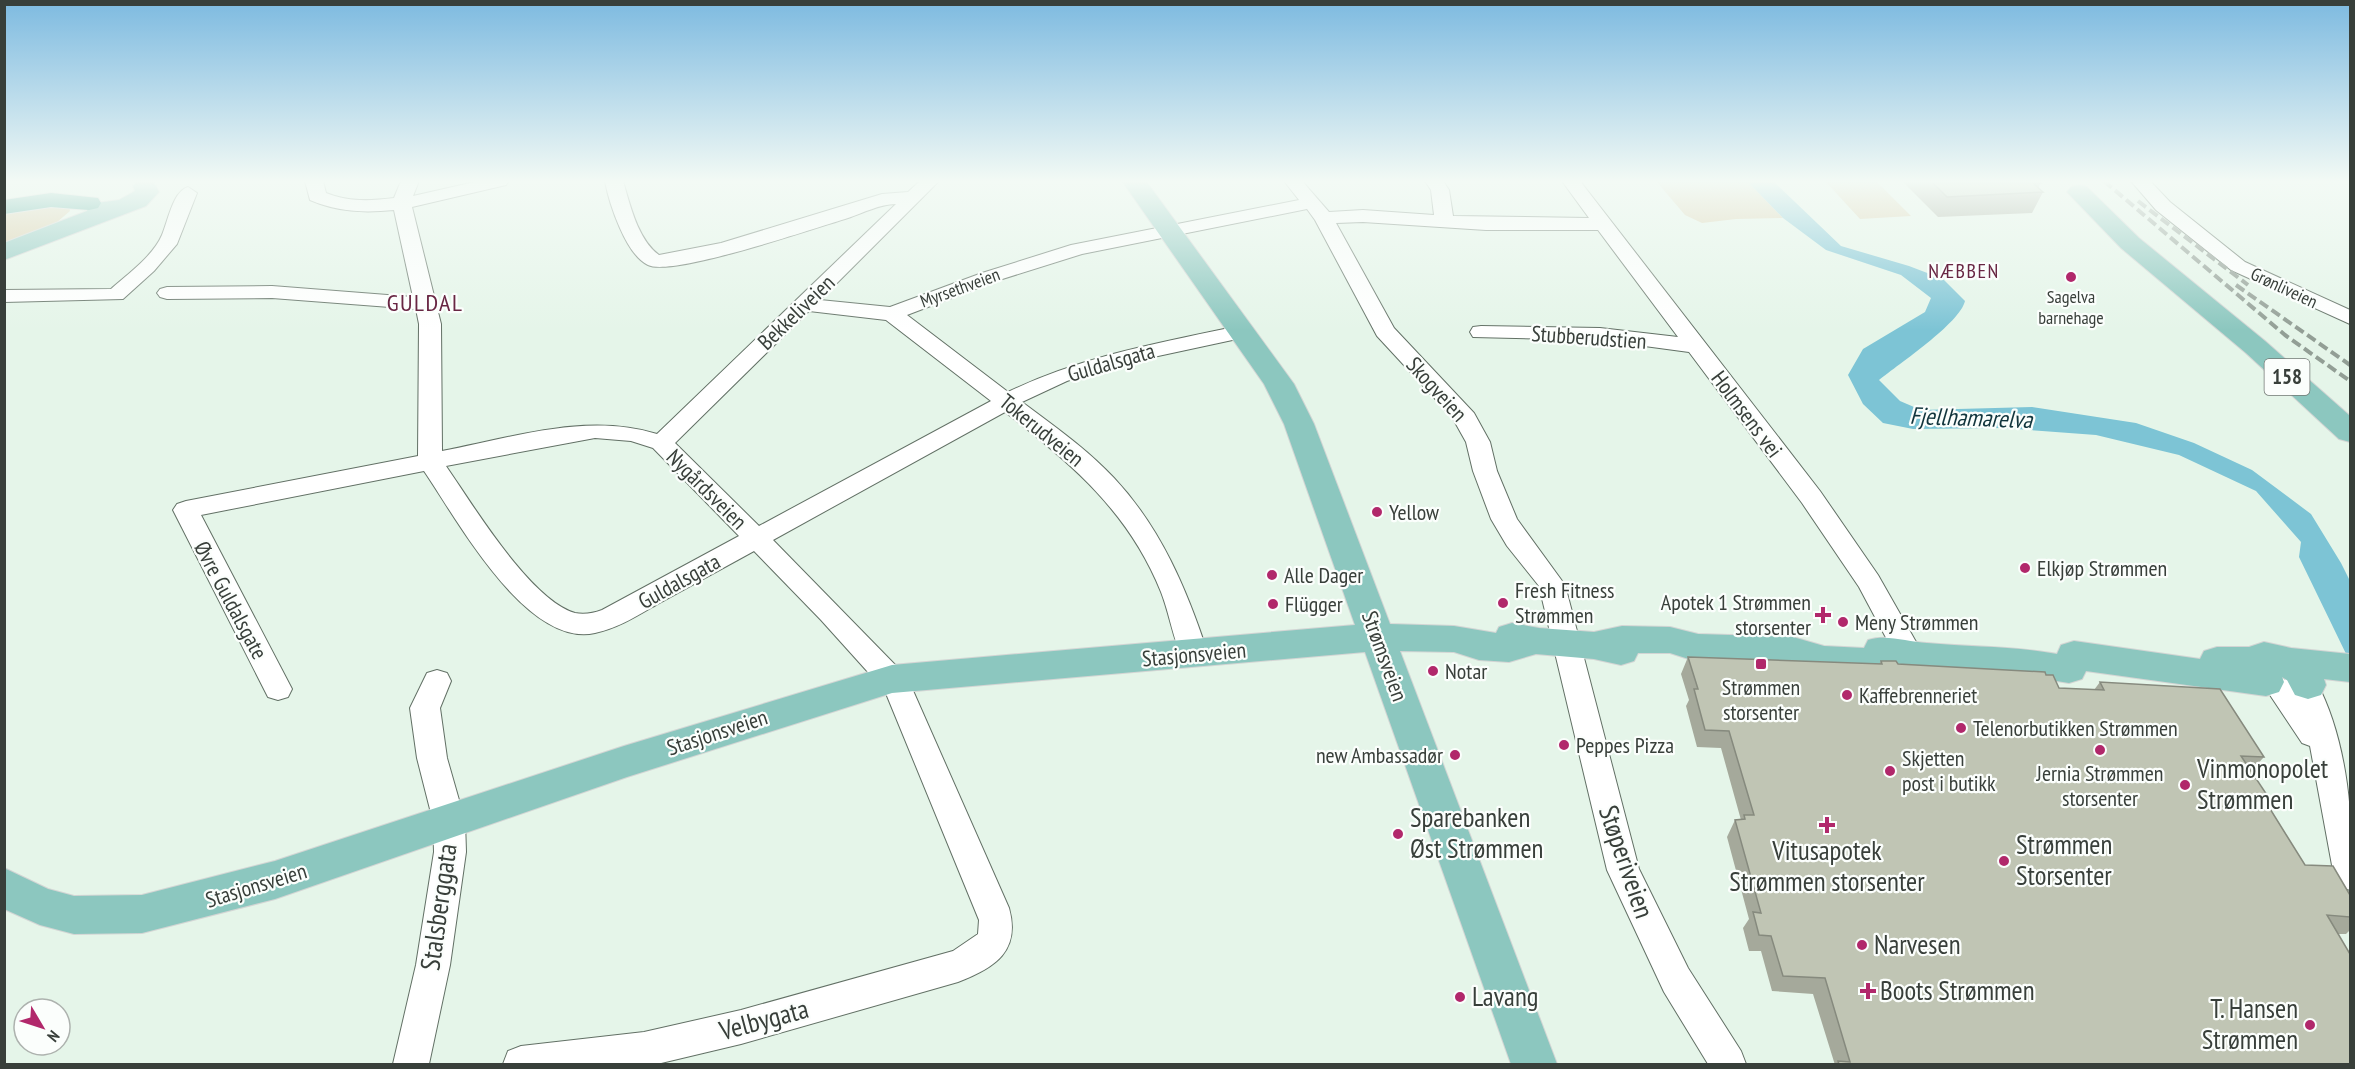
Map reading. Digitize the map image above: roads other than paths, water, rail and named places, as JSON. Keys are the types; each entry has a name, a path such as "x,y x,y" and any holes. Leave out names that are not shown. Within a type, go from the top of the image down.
{"main road":[{"path":"44,236 51,231"},
{"path":"4,252 53,231"},
{"name":"Strømsveien","path":"1172,231 1279,384 1304,437 1534,1065"},
{"name":"158","path":"2117,231 2183,290 2224,321 2350,432"},
{"name":"Stasjonsveien","path":"4,887 40,906 74,915 142,914 202,901 275,880 688,741 892,679 1379,638 1454,639 1479,646 1509,648 1566,643 1626,652 1674,654 1698,648 1793,651 1824,660 1876,662 1906,656 2017,660 2052,668 2072,662 2100,670 2140,664 2196,673 2309,677"}],"street":[{"path":"4,296 116,295 147,267 170,240 174,231"},
{"path":"409,231 425,301 431,345 430,461"},
{"path":"632,231 641,247 653,261 664,263 780,231"},
{"name":"Bekkeliveien","path":"661,443 878,231"},
{"name":"Myrsethveien","path":"892,314 989,277 1078,249 1167,231"},
{"name":"Skogveien","path":"1329,231 1385,331 1462,413 1469,424 1503,519 1516,540 1538,563 1552,585 1566,643"},
{"name":"Holmsens vei","path":"1608,231 1697,346 1838,537 1869,582 1906,656"},
{"name":"Grønliveien","path":"2194,231 2238,266 2350,318"},
{"path":"167,293 272,292 415,303 425,301"},
{"path":"804,304 892,314"},
{"name":"Tokerudveien","path":"892,314 1070,450 1106,484 1145,535 1174,592 1194,654"},
{"name":"Guldalsgata","path":"430,461 498,560 529,594 556,616 576,624 594,623 612,617 1059,376 1101,362 1243,331"},
{"name":"Stubberudstien","path":"1481,332 1600,334 1697,346"},
{"name":"Nygårdsveien","path":"186,510 430,461 595,431 633,434 661,443 892,679 923,742 992,908 998,926 994,941"},
{"name":"Øvre Guldalsgate","path":"186,510 278,689"},
{"name":"Støperiveien","path":"1566,643 1623,870 1676,980 1728,1065"},
{"path":"2309,677 2350,876"},
{"name":"Stalsberggata","path":"411,1065 433,965 450,852 449,821 432,758 425,708 437,681"},
{"name":"Velbygata","path":"521,1065 644,1050 741,1027 958,966 980,956 994,941"}],"water":[{"name":"Fjellhamarelva","path":"1800,231 1825,231 1841,246 1909,266 1943,279 1965,301 1961,310 1941,331 1879,380 1900,401 1921,410 2032,407 2136,423 2194,443 2252,470 2311,514 2350,581 2350,662 2299,557 2301,542 2256,491 2179,455 2096,435 2003,428 1913,429 1883,423 1863,404 1848,375 1863,349 1925,312 1931,298 1901,275 1826,250"}],"railway":[{"path":"2163,231 2285,335 2350,381"},
{"path":"2177,231 2248,285"},
{"path":"2236,285 2350,365"}],"place":[{"name":"Sagelva barnehage","path":"2071,277"},
{"name":"Yellow","path":"1377,512"},
{"name":"Elkjøp Strømmen","path":"2025,568"},
{"name":"Alle Dager","path":"1272,575"},
{"name":"Fresh Fitness Strømmen","path":"1503,603"},
{"name":"Flügger","path":"1273,604"},
{"name":"Apotek 1 Strømmen storsenter","path":"1823,615"},
{"name":"Meny Strømmen","path":"1843,622"},
{"name":"Strømmen storsenter","path":"1761,664"},
{"name":"Notar","path":"1433,671"},
{"name":"Kaffebrenneriet","path":"1847,695"},
{"name":"Telenorbutikken Strømmen","path":"1961,728"},
{"name":"Peppes Pizza","path":"1564,745"},
{"name":"Jernia Strømmen storsenter","path":"2100,750"},
{"name":"new Ambassadør","path":"1455,755"},
{"name":"Skjetten post i butikk","path":"1890,771"},
{"name":"Vinmonopolet Strømmen","path":"2185,785"},
{"name":"Vitusapotek Strømmen storsenter","path":"1827,825"},
{"name":"Sparebanken Øst Strømmen","path":"1398,834"},
{"name":"Strømmen Storsenter","path":"2004,861"},
{"name":"Narvesen","path":"1862,945"},
{"name":"Boots Strømmen","path":"1868,991"},
{"name":"Lavang","path":"1460,997"},
{"name":"T. Hansen Strømmen","path":"2310,1025"}],"district":[{"name":"NÆBBEN","path":"1964,271"},
{"name":"GULDAL","path":"425,303"}]}
